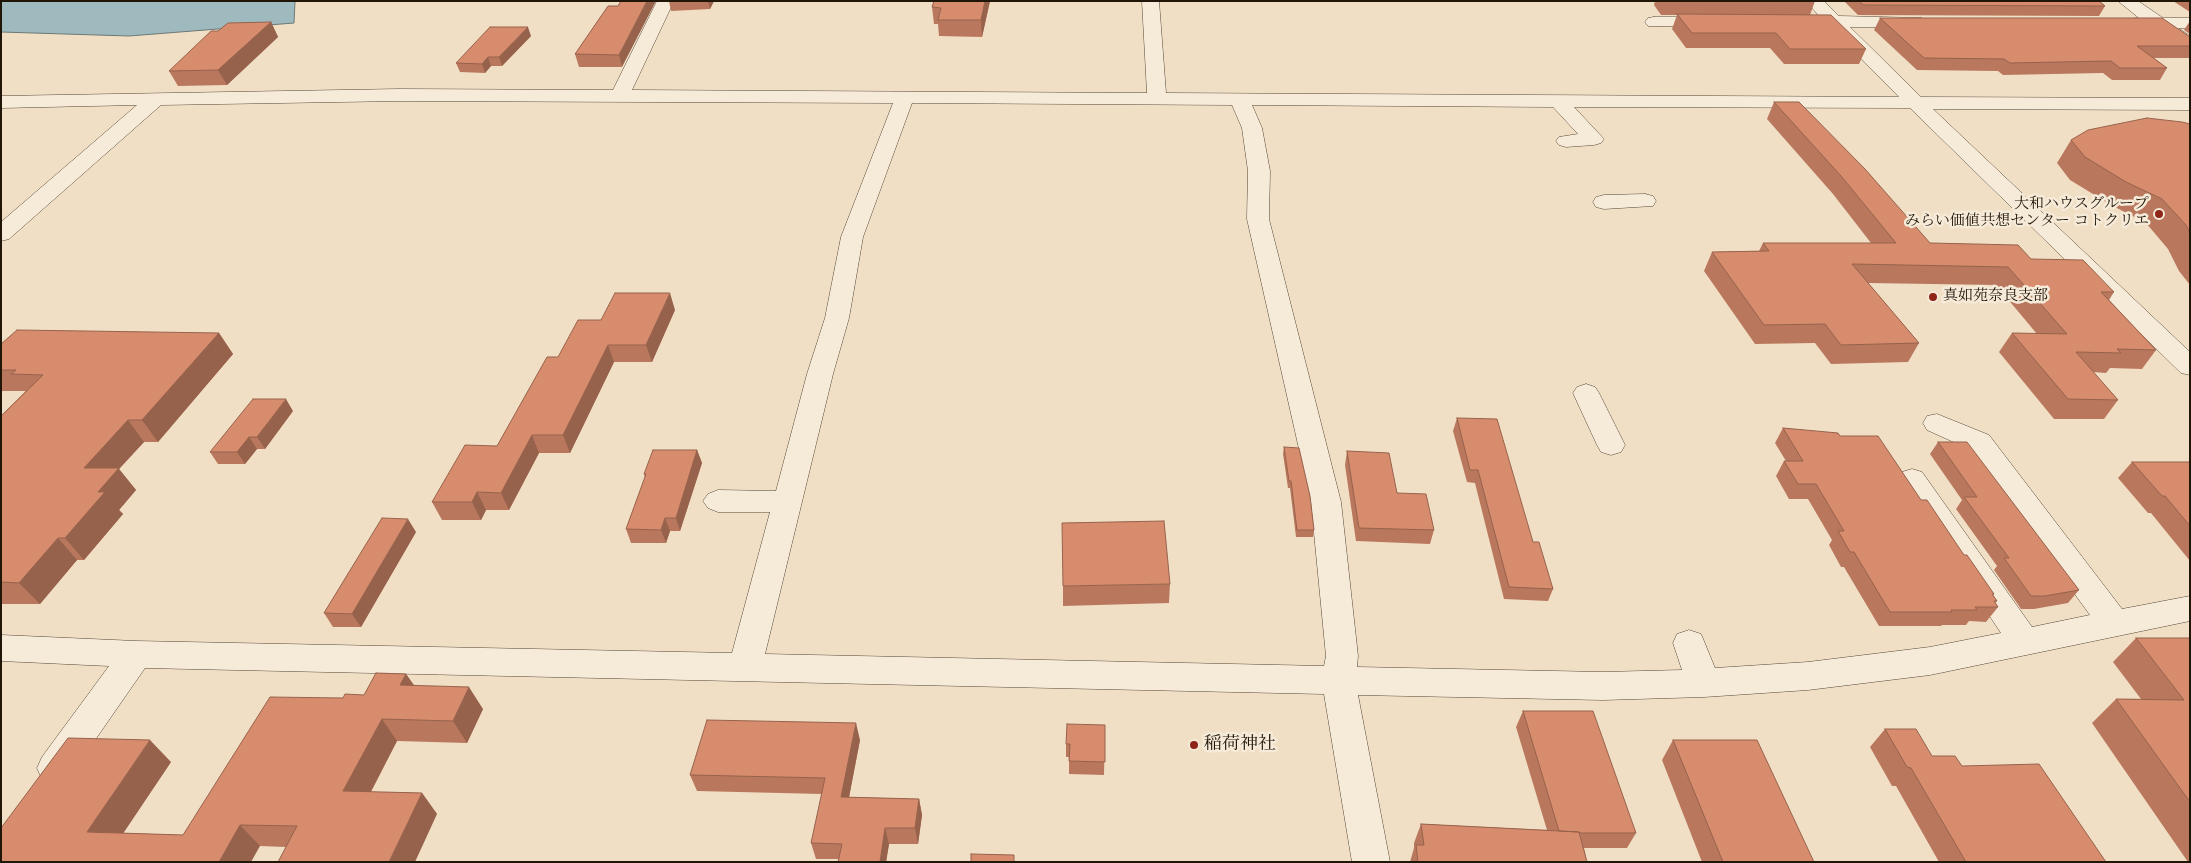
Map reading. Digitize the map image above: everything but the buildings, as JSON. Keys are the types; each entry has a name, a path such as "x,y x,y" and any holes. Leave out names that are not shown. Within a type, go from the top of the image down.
{"street":[{"path":"620,96 666,1"},
{"path":"1150,1 1157,98"},
{"path":"1814,1 1915,102 2190,367"},
{"path":"2126,1 2190,44"},
{"path":"1654,22 1730,22"},
{"path":"1787,22 1932,22"},
{"path":"2119,23 2190,23"},
{"path":"1,102 399,95 2190,104"},
{"path":"745,667 820,374 837,318 852,237 905,97"},
{"path":"1238,99 1252,128 1259,171 1258,219 1326,502 1342,656 1339,681 1371,862"},
{"path":"1,234 155,100"},
{"path":"1558,101 1594,139 1566,141"},
{"path":"1604,202 1645,201"},
{"path":"1586,393 1611,445"},
{"path":"1937,423 1979,442 2114,622"},
{"path":"1912,479 2025,642"},
{"path":"718,501 788,502"},
{"path":"1,648 136,654 1604,686 1704,683 1808,676 1930,661 2190,608"},
{"path":"1689,643 1704,683"},
{"path":"40,790 136,654"}],"water":[{"path":"1,1 295,1 294,23 129,36 1,32"}],"place":[{"name":"大和ハウスグループ みらい価値共想センター コトクリエ","path":"2159,214"},
{"name":"真如苑奈良支部","path":"1933,297"},
{"name":"稲荷神社","path":"1194,745"}]}
